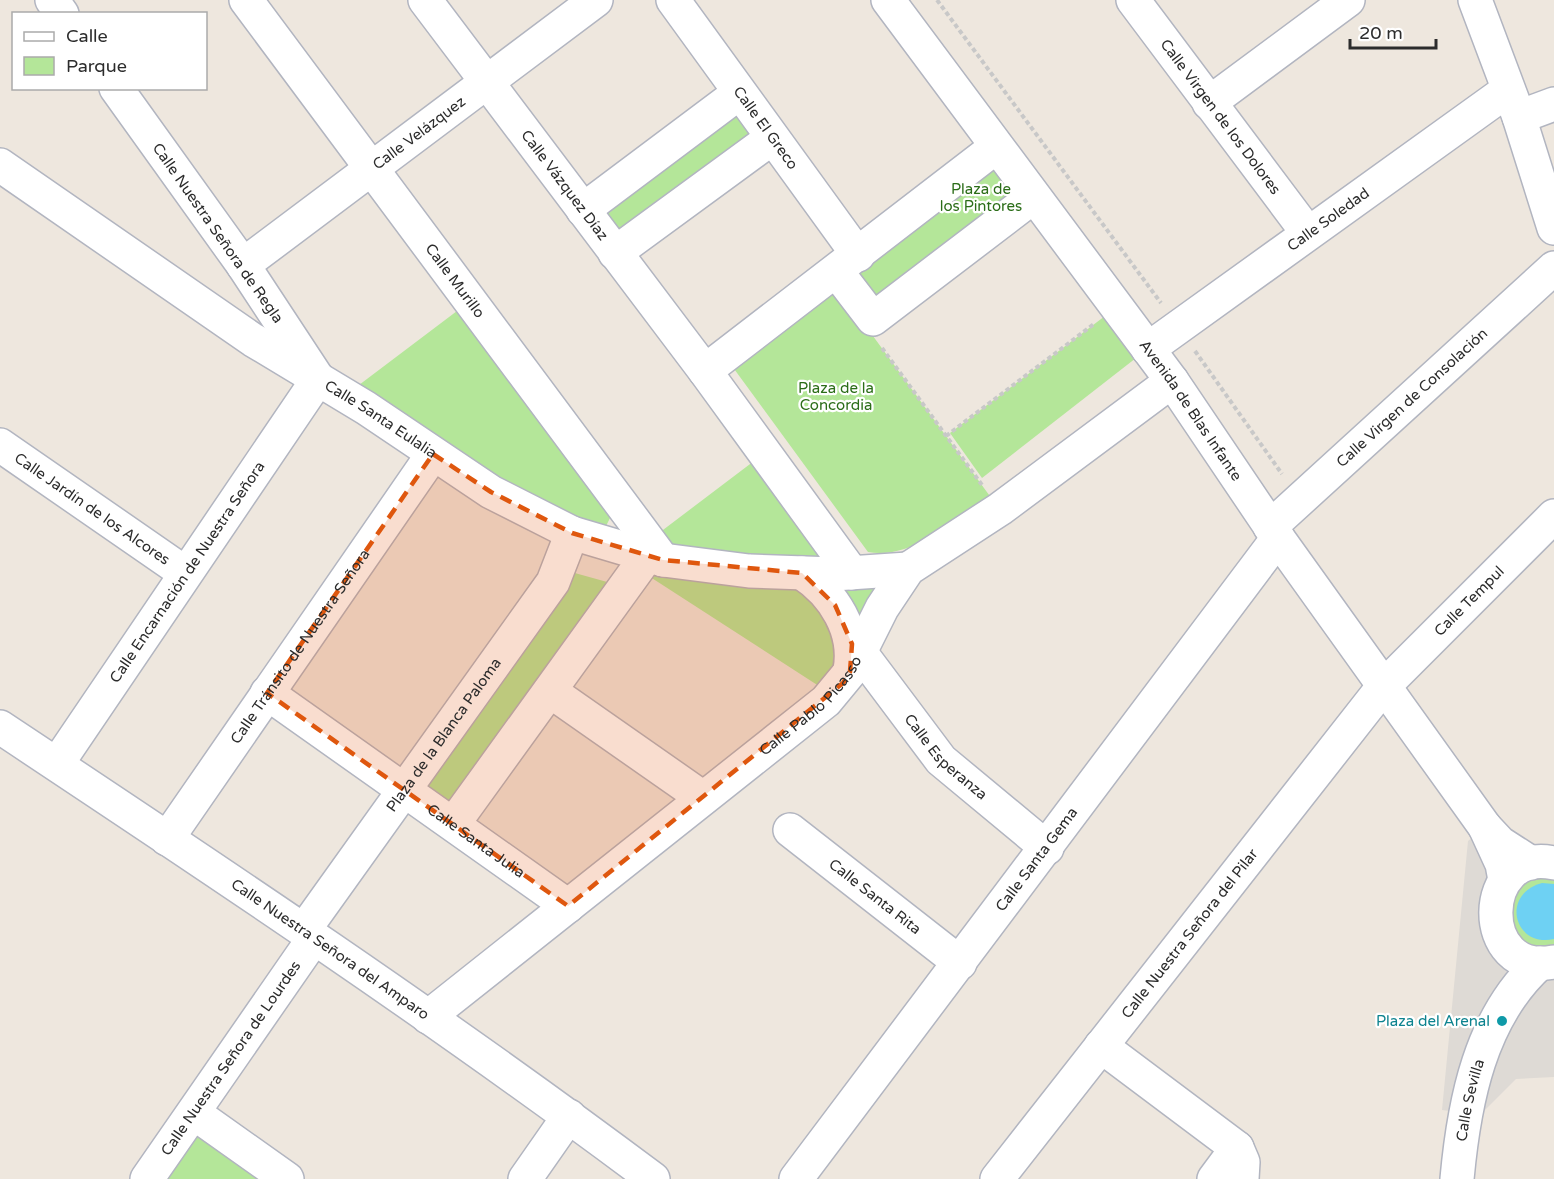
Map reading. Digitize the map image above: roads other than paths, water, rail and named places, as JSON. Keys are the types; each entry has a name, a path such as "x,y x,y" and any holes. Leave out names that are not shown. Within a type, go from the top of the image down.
{"street":[{"name":"Calle Murillo","path":"246,0 655,558"},
{"name":"Calle Vázquez Díaz","path":"425,0 705,371 852,573"},
{"name":"Calle Velázquez","path":"243,265 596,0"},
{"name":"Calle El Greco","path":"673,0 772,138 848,264"},
{"name":"Avenida de Blas Infante","path":"888,0 1172,381 1274,532 1485,827 1530,869"},
{"name":"Calle Virgen de los Dolores","path":"1133,0 1307,232"},
{"path":"1475,0 1514,104 1554,228"},
{"path":"1209,104 1344,1"},
{"name":"Calle Nuestra Señora de Regla","path":"117,90 243,265 318,379"},
{"path":"583,210 739,93"},
{"name":"Calle Soledad","path":"1148,349 1307,232 1514,104 1554,105"},
{"path":"615,253 772,138"},
{"path":"705,371 848,264 996,147"},
{"name":"Calle Santa Eulalia","path":"0,165 253,340 318,379 491,492 572,533 655,558 749,571 852,573 908,569"},
{"path":"848,264 873,319 1033,197"},
{"name":"Calle Virgen de Consolación","path":"1274,532 1554,268"},
{"name":"Calle Encarnación de Nuestra Señora","path":"57,764 318,379"},
{"name":"Calle Pablo Picasso","path":"428,1017 826,701 855,662 882,608 908,569 1000,509 1172,381"},
{"name":"Calle Jardín de los Alcores","path":"0,445 185,573"},
{"name":"Calle Tránsito de Nuestra Señora","path":"167,839 433,454"},
{"name":"Calle Tempul","path":"1383,687 1554,516"},
{"name":"Calle Santa Gema","path":"796,1179 1047,848 1274,532"},
{"name":"Plaza de la Blanca Paloma","path":"309,934 406,789 553,582 572,533"},
{"path":"454,823 550,691 655,558"},
{"path":"802,573 827,595 841,617 852,644 855,662"},
{"name":"Calle Esperanza","path":"855,662 941,760 1047,848"},
{"name":"Calle Nuestra Señora del Pilar","path":"997,1179 1383,687"},
{"path":"550,691 703,798"},
{"name":"Calle Santa Julia","path":"267,693 406,789 568,906"},
{"name":"Calle Nuestra Señora del Amparo","path":"0,727 309,934 569,1116 652,1179"},
{"name":"Calle Santa Rita","path":"790,830 960,963"},
{"path":"1530,869 1497,896 1494,912 1497,930 1505,945 1518,956 1547,963"},
{"name":"Calle Nuestra Señora de Lourdes","path":"147,1179 194,1113 309,934"},
{"path":"1494,1026 1502,986 1505,945"},
{"path":"1494,1026 1519,985 1547,963"},
{"name":"Calle Sevilla","path":"1457,1179 1464,1114 1469,1092 1494,1026"},
{"path":"1101,1046 1239,1163 1214,1179"},
{"path":"194,1113 286,1179"},
{"path":"525,1179 569,1116"}],"water":[{"path":"1542,883 1554,884 1554,939 1540,940 1529,936 1517,918 1517,908 1521,898 1529,889"}],"place":[{"name":"Plaza del Arenal","path":"1502,1021"}],"park label":[{"name":"Plaza de los Pintores","path":"981,198"},
{"name":"Plaza de la Concordia","path":"836,396"}]}
